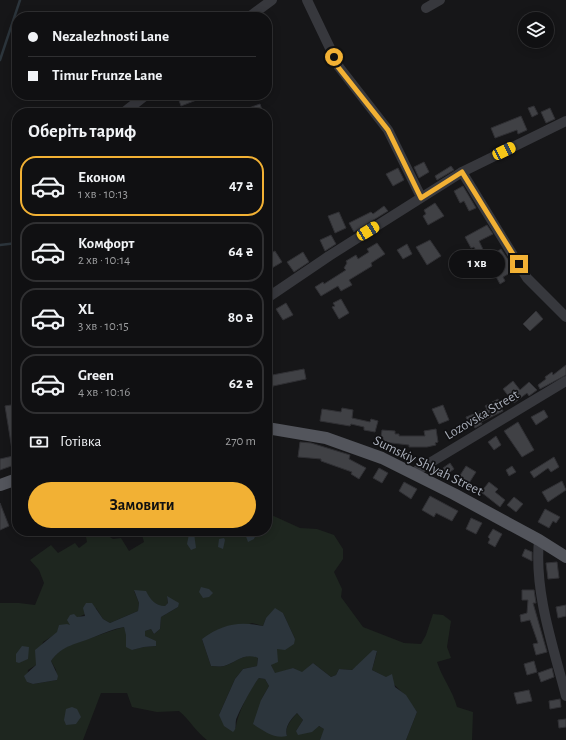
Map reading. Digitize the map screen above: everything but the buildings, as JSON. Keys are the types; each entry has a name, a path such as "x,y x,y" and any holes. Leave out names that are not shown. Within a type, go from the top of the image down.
{"main road":[{"name":"Sumskiy Shlyah Street","path":"272,429 326,438 382,458 539,540 566,557"},
{"path":"0,485 12,481"}],"street":[{"path":"256,12 272,0"},
{"path":"307,0 338,67 388,130 421,198"},
{"path":"426,8 440,0"},
{"path":"129,108 140,100"},
{"path":"272,295 462,172 566,121"},
{"path":"462,172 527,278 566,317"},
{"name":"Lozovska Street","path":"413,473 566,381"},
{"path":"539,540 538,564 541,594 566,696"}],"shaded area":[{"path":"272,515 300,528 317,529 334,535 343,549 343,559 334,572 342,589 341,597 363,627 404,643 421,644 426,635 433,614 443,615 451,621 447,647 451,658 437,662 453,695 457,707 473,712 472,740 406,740 417,712 408,699 392,682 372,670 377,652 371,652 368,657 352,670 339,669 336,675 331,677 313,663 302,673 293,668 275,674 271,665 276,656 277,649 295,639 283,613 266,618 263,626 252,623 202,639 211,666 224,666 249,656 258,657 257,666 243,669 235,679 219,715 236,728 241,709 252,688 259,678 265,679 269,686 261,700 287,736 286,733 288,726 297,713 303,720 296,731 318,726 325,729 320,740 207,740 179,711 157,712 132,707 127,693 101,693 83,740 0,740 0,603 35,605 44,583 39,570 30,560 51,545 58,553 75,543 79,548 87,542 86,536 108,536 113,539 121,538 129,551 144,542 142,536 248,536 254,539 256,536 272,536","holes":["134,591 160,606 165,606 168,603 167,597 178,607 161,617 160,629 154,634 151,629 145,631 145,636 156,646 132,650 124,627 120,628 74,644 59,652 51,661 56,670 57,680 33,684 27,682 28,670 36,665 43,642 70,625 70,623 76,619 96,608 103,619 110,623 138,611 139,603"]},
{"path":"189,536 194,536 196,548 191,550 187,544"},
{"path":"246,536 256,536 254,539 248,542"},
{"path":"224,538 223,549 218,547 219,539"},
{"path":"201,587 209,589 213,593 209,597 203,598 199,592"},
{"path":"134,590 146,591 153,602 161,606 165,606 168,603 167,596 179,603 178,607 161,617 160,629 154,634 151,629 145,631 145,636 156,641 156,646 132,650 126,647 124,627 116,629 60,651 51,661 58,676 57,680 33,684 27,682 24,676 36,665 35,650 57,632 59,625 70,625 67,620 70,615 74,614 77,617 85,616 83,608 86,603 92,603 103,619 110,623 138,611 139,603"},
{"path":"275,608 283,613 295,639 294,644 285,650 277,649 278,662 271,665 275,673 293,668 302,672 313,663 331,677 336,675 339,669 352,670 373,650 377,651 372,670 386,677 392,674 395,687 406,695 417,712 406,740 320,740 324,729 319,726 312,732 298,735 296,731 303,720 297,713 287,726 287,736 282,737 269,734 253,724 261,700 269,686 265,679 259,678 240,711 236,720 234,731 233,732 224,726 219,715 235,679 243,669 257,666 258,658 249,656 224,666 211,666 202,639 217,630 231,625 246,624 263,626 266,618"},
{"path":"22,646 29,647 28,659 19,663 16,662 16,654"},
{"path":"72,707 77,709 81,717 76,724 66,725 64,720 66,709"}],"waterway":[{"path":"16,12 20,0"},
{"path":"0,60 12,24"},
{"path":"0,245 12,244"}],"route":[{"path":"334,57 338,67 388,130 421,198 462,172 519,264"}]}
